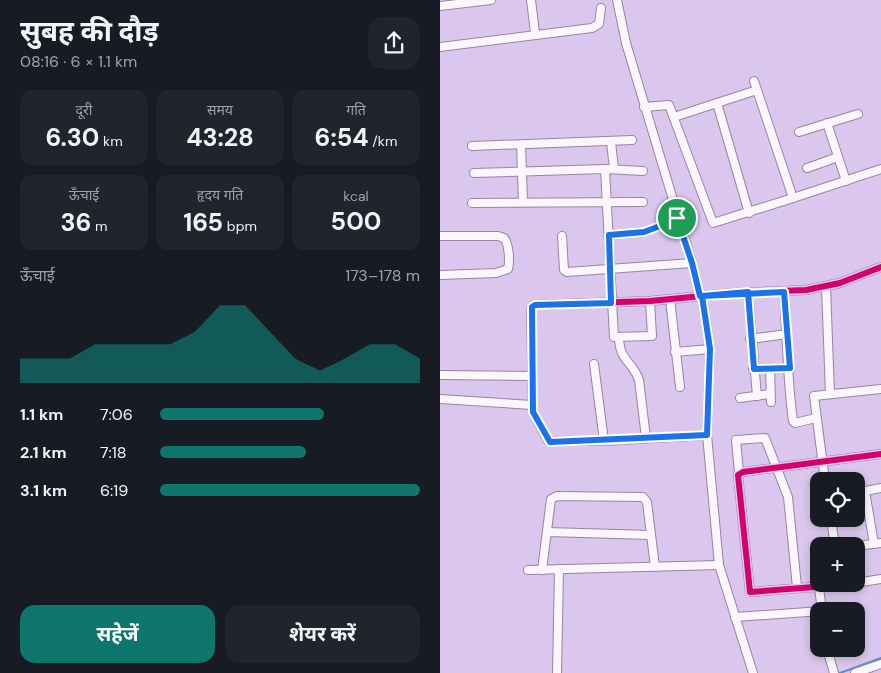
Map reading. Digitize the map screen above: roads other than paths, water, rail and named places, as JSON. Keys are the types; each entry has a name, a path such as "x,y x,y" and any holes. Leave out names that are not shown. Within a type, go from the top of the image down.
{"street":[{"path":"440,6 460,2 491,0"},
{"path":"532,0 535,34"},
{"path":"617,0 626,43 644,107 701,296 710,349 707,435 719,565 753,673"},
{"path":"440,46 595,27 599,24 601,8"},
{"path":"754,81 793,198"},
{"path":"674,118 757,90"},
{"path":"716,103 749,213"},
{"path":"644,107 668,104 710,220 716,223 881,169"},
{"path":"799,132 858,114"},
{"path":"827,123 846,180"},
{"path":"472,146 632,140"},
{"path":"611,142 614,169"},
{"path":"521,145 523,202"},
{"path":"807,168 838,157"},
{"path":"605,169 613,335 619,338 652,336 650,301"},
{"path":"474,173 605,169 643,171"},
{"path":"472,203 643,202"},
{"path":"609,235 647,232 660,226 669,226 677,218"},
{"path":"440,236 498,236 504,238 508,245 509,264 508,269 496,273 440,275"},
{"path":"562,236 566,272 692,263"},
{"path":"707,435 550,442 534,416 532,405 531,309 533,306 650,301 748,292 784,292 826,287 881,267"},
{"path":"826,287 830,394"},
{"path":"748,292 750,339 756,396"},
{"path":"784,292 790,368 788,388 793,421 795,423 816,418"},
{"path":"670,299 680,388"},
{"path":"750,339 787,334"},
{"path":"619,338 621,355 636,372 639,380 646,438"},
{"path":"676,352 710,349"},
{"path":"594,364 604,441"},
{"path":"754,369 790,368"},
{"path":"740,398 756,396 771,398 770,369"},
{"path":"440,375 532,376"},
{"path":"824,472 814,396 881,389"},
{"path":"440,399 532,405"},
{"path":"797,587 788,497 765,438 738,440 735,442 750,592 797,587 810,588"},
{"path":"739,473 881,454"},
{"path":"865,545 878,543 865,491 881,488"},
{"path":"542,570 551,499 554,496 641,496 647,502 655,567"},
{"path":"547,532 651,535"},
{"path":"528,570 719,565"},
{"path":"557,673 560,569"},
{"path":"865,582 881,579"},
{"path":"735,617 810,612"},
{"path":"828,657 831,672"},
{"path":"855,673 881,664"}],"waterway":[{"path":"840,673 881,658"}]}
